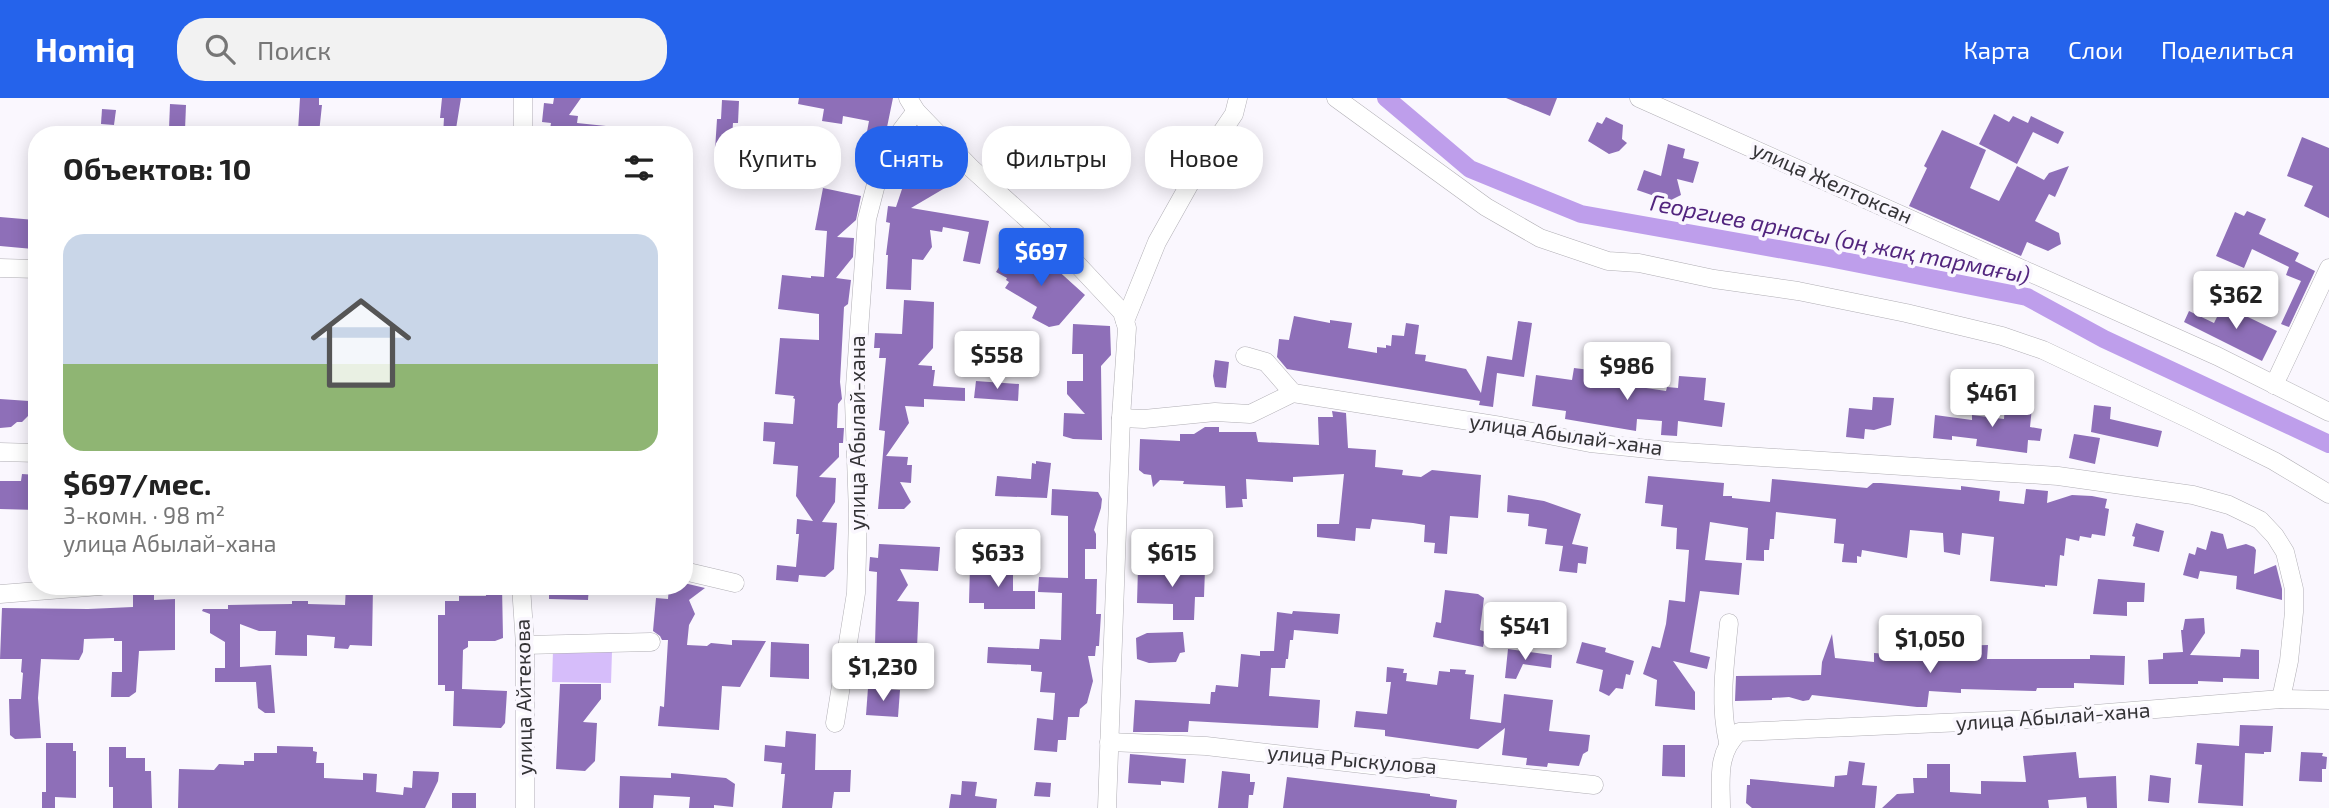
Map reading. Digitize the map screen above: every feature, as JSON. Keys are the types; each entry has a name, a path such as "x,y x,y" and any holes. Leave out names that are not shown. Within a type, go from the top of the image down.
{"street":[{"path":"523,98 523,126"},
{"path":"1107,808 1121,418 1127,328 1125,321 1157,242 1236,106 1250,98"},
{"path":"1336,98 1486,207 1541,238 1608,261 1639,263 1714,279 1798,291 2002,335 2043,350 2189,419 2274,461 2329,494"},
{"name":"улица Желтоксан","path":"1639,98 2217,356 2329,412"},
{"name":"улица Абылай-хана","path":"835,723 856,593 858,514 853,401 867,219 881,165 912,105 971,169 1076,263 1122,312 1125,321"},
{"path":"0,268 28,269"},
{"path":"2274,384 2329,268"},
{"path":"1121,418 1144,419 1214,412 1250,414 1293,393 1266,362 1245,356"},
{"name":"улица Абылай-хана","path":"1293,393 1590,443 1668,451 2057,476 2152,488 2229,505 2260,520 2276,536 2291,570 2294,612 2289,662 2281,699"},
{"path":"0,452 28,453"},
{"path":"693,572 734,583"},
{"path":"0,594 28,592"},
{"name":"улица Айтекова","path":"522,595 525,645 525,808"},
{"path":"1721,808 1721,759 1728,742 1724,724 1723,678 1728,623"},
{"path":"525,645 650,642"},
{"name":"улица Абылай-хана","path":"1728,742 1739,732 2031,719 2281,699 2329,700"},
{"name":"улица Рыскулова","path":"1110,742 1206,746 1406,769 1424,767 1594,785"}],"shaded area":[{"path":"553,651 612,652 611,683 552,682"}],"building":[{"path":"300,98 319,98 319,105 322,105 320,126 298,126"},
{"path":"442,98 461,98 456,126 444,126 444,118 440,118"},
{"path":"554,98 581,98 569,115 578,116 577,123 606,126 550,126 551,123 542,122 544,103 553,104"},
{"path":"799,98 893,98 887,126 868,126 869,121 843,116 842,124 822,121 824,109 798,104"},
{"path":"1506,98 1557,98 1550,116"},
{"path":"722,100 739,101 738,123 733,123 733,126 717,126 717,119 721,119"},
{"path":"170,104 186,105 185,126 169,126"},
{"path":"102,109 116,110 114,125 101,124"},
{"path":"1994,114 2009,122 2013,116 2028,123 2031,116 2064,132 2058,144 2033,132 2017,164 1979,144"},
{"path":"1606,117 1623,125 1622,139 1627,143 1619,151 1609,154 1588,141 1597,122 1602,124"},
{"path":"1942,130 1986,150 1970,188 1999,201 2017,166 2044,180 2049,173 2069,166 2055,197 2049,194 2035,221 2059,233 2061,244 2048,251 2027,242 2021,256 1909,206 1927,168 1924,166"},
{"path":"2302,137 2329,148 2329,218 2304,206 2313,186 2287,176"},
{"path":"1668,144 1685,149 1683,158 1699,162 1693,183 1677,179 1681,195 1669,201 1637,190 1644,170 1661,176"},
{"path":"823,189 861,196 856,220 837,237 854,238 853,257 836,278 851,280 848,304 844,307 840,382 842,399 838,404 837,428 844,428 843,443 839,443 839,457 819,477 836,478 835,502 822,522 837,523 834,569 825,577 799,575 798,582 776,580 777,565 796,567 799,534 796,534 797,519 813,521 796,496 798,466 773,464 775,442 763,441 764,422 793,424 794,396 775,394 780,338 819,340 819,314 778,309 782,275 824,277 827,231 815,230"},
{"path":"902,189 943,189 911,208 989,221 980,264 963,261 969,232 943,227 942,232 930,230 932,247 923,260 912,259 911,290 886,289 890,223 886,222 888,206 896,207"},
{"path":"2247,211 2266,219 2259,234 2299,253 2295,261 2315,271 2289,327 2281,324 2301,281 2286,275 2289,267 2252,249 2244,268 2216,256 2235,212 2244,216"},
{"path":"0,217 28,219 28,249 0,246"},
{"path":"1010,249 1038,266 1043,257 1085,295 1059,325 1049,327 1032,318 1037,307 1005,288 1009,282 1007,278 996,272"},
{"path":"904,300 934,302 933,348 918,365 932,366 932,370 935,370 933,386 965,388 965,401 924,399 924,407 905,406 909,423 886,456 908,457 907,465 912,465 911,483 900,482 911,502 904,509 878,509 885,431 879,430 886,358 879,358 880,348 874,348 875,333 902,334"},
{"path":"2223,305 2277,331 2262,361 2184,322 2189,311 2214,323"},
{"path":"1294,316 1330,323 1330,320 1352,323 1348,348 1377,353 1377,347 1391,346 1392,335 1404,336 1406,323 1419,325 1415,354 1426,355 1425,361 1466,369 1481,393 1487,356 1512,360 1518,321 1532,323 1524,377 1497,373 1493,407 1479,405 1480,401 1287,369 1277,357 1279,339 1289,340"},
{"path":"1073,324 1110,326 1111,355 1101,366 1102,440 1063,436 1064,413 1085,414 1067,394 1067,381 1083,381 1083,354 1072,354"},
{"path":"1215,360 1229,362 1226,388 1215,387"},
{"path":"1574,368 1614,373 1613,383 1666,391 1667,387 1678,388 1679,376 1706,378 1704,400 1725,403 1722,427 1678,421 1677,436 1661,435 1662,421 1637,419 1636,431 1565,419 1566,411 1532,406 1536,375 1572,380"},
{"path":"976,381 1019,384 1018,401 974,398"},
{"path":"1873,397 1894,398 1891,425 1874,430 1865,429 1864,439 1846,437 1849,408 1872,410"},
{"path":"0,399 28,401 28,416 22,422 0,428"},
{"path":"2005,404 2032,407 2030,427 2042,429 2040,441 2028,440 2027,453 1976,446 1977,439 1952,436 1952,440 1933,438 1935,415 1972,420 1972,415 2004,419"},
{"path":"2094,405 2111,407 2110,419 2162,431 2158,447 2091,432"},
{"path":"1332,411 1346,413 1348,448 1376,450 1375,467 1403,470 1402,475 1421,477 1432,470 1481,475 1478,518 1450,516 1447,554 1434,553 1435,543 1424,542 1425,525 1413,523 1372,519 1370,529 1356,528 1355,541 1317,537 1317,524 1339,524 1344,474 1293,477 1293,482 1246,479 1247,499 1242,499 1243,507 1226,508 1225,486 1160,480 1153,487 1151,475 1139,470 1140,439 1180,441 1180,434 1194,434 1205,427 1219,427 1219,432 1256,432 1258,442 1319,445 1318,417 1333,417"},
{"path":"2074,434 2100,438 2095,464 2069,458"},
{"path":"1036,461 1051,463 1047,498 995,496 997,476 1031,479 1032,463 1036,464"},
{"path":"22,474 28,474 28,510 0,509 0,481 21,481"},
{"path":"1648,476 1724,483 1723,496 1770,502 1772,479 1867,488 1873,483 1961,490 1961,486 2000,491 1999,501 2024,504 2026,489 2048,491 2047,503 2072,495 2107,499 2105,508 2109,509 2105,536 2080,536 2079,541 2066,538 2064,556 2060,555 2057,586 2045,587 1990,581 1994,537 1962,533 1960,555 1944,552 1943,533 1910,530 1907,558 1862,550 1861,557 1857,556 1857,563 1842,562 1844,544 1834,543 1836,519 1776,512 1774,539 1770,539 1769,550 1764,550 1764,561 1746,560 1748,528 1710,522 1705,560 1742,563 1739,595 1700,591 1690,652 1710,657 1707,669 1673,661 1695,692 1695,710 1655,706 1657,680 1643,674 1652,646 1660,648 1669,600 1685,602 1689,550 1676,549 1677,528 1661,526 1663,505 1645,503"},
{"path":"1052,489 1098,492 1102,499 1094,530 1096,549 1085,549 1085,579 1097,579 1096,614 1101,614 1099,646 1096,646 1095,656 1088,656 1093,681 1087,703 1080,709 1079,717 1068,717 1066,740 1058,740 1057,752 1034,750 1037,718 1053,720 1055,693 1040,692 1042,672 1031,671 1031,665 987,663 988,647 1039,649 1040,639 1061,640 1062,593 1038,592 1039,577 1068,578 1068,516 1051,515"},
{"path":"1508,495 1544,501 1581,514 1572,544 1588,547 1586,564 1578,563 1577,573 1559,571 1563,546 1545,544 1547,529 1528,526 1529,514 1507,512"},
{"path":"2136,523 2164,531 2159,552 2133,546 2135,537 2132,536"},
{"path":"2211,531 2223,534 2227,549 2246,544 2254,547 2254,574 2276,565 2282,600 2236,589 2237,576 2200,571 2198,579 2183,575 2189,553 2195,555 2197,547 2206,550"},
{"path":"879,544 940,547 938,571 900,569 908,585 897,601 919,602 917,648 875,645 877,572 869,571 870,557 878,558"},
{"path":"970,566 1013,567 1013,591 1035,591 1035,609 984,609 984,603 969,603"},
{"path":"1138,568 1205,569 1204,597 1195,597 1194,620 1173,620 1173,604 1137,603"},
{"path":"2098,579 2145,583 2144,602 2127,602 2127,616 2093,614"},
{"path":"693,585 705,588 689,600 695,614 689,625 687,645 732,645 732,640 766,641 740,687 722,686 719,730 658,726 660,706 664,707 668,640 662,640 653,631 656,598 668,599 668,595 693,595"},
{"path":"1445,590 1478,594 1484,598 1480,630 1486,632 1483,647 1433,637 1436,622 1441,623"},
{"path":"133,595 154,595 154,600 175,599 175,650 139,651 136,692 129,697 111,697 112,672 122,672 122,641 114,641 114,638 84,639 79,660 41,659 38,698 41,738 15,739 10,735 9,699 21,699 23,673 22,659 0,659 2,608 133,607"},
{"path":"346,595 373,595 372,646 350,645 348,649 334,648 335,637 307,635 307,656 275,655 276,631 259,631 240,624 240,667 271,665 275,713 265,713 258,708 256,682 215,682 215,668 225,668 225,642 210,633 210,614 202,611 203,609 228,609 228,605 292,604 292,601 345,605"},
{"path":"502,595 503,638 495,641 468,641 468,647 463,650 462,689 507,691 505,723 501,728 453,726 454,691 445,691 445,685 438,685 438,615 445,615 445,601 459,601 459,596"},
{"path":"549,595 588,595 588,600 549,599"},
{"path":"1293,611 1340,614 1338,634 1294,630 1285,668 1271,668 1269,696 1320,700 1318,728 1189,721 1188,732 1133,732 1135,700 1210,704 1211,692 1215,692 1216,685 1238,687 1241,654 1260,656 1260,651 1274,651 1277,612 1292,614"},
{"path":"2204,618 2205,633 2190,655 2240,657 2241,649 2259,650 2259,679 2223,678 2223,682 2149,684 2148,660 2163,659 2163,653 2183,652 2181,630 2185,619"},
{"path":"1939,630 1955,631 1954,646 1988,645 1987,659 2090,659 2090,655 2125,656 2124,685 2074,683 2074,688 2037,688 2036,691 1929,691 1927,707 1812,695 1809,700 1803,701 1789,697 1735,701 1736,676 1821,675 1822,662 1832,634 1835,658 1874,662 1874,653 1888,654 1888,648 1924,652 1925,642 1936,638"},
{"path":"1183,632 1185,652 1180,653 1176,662 1149,663 1137,659 1136,638 1147,633"},
{"path":"771,642 809,644 809,679 770,677"},
{"path":"1582,642 1606,648 1605,652 1634,661 1630,675 1626,674 1623,689 1616,688 1609,696 1599,691 1603,670 1576,663"},
{"path":"1508,649 1552,655 1551,668 1523,664 1516,679 1505,678"},
{"path":"1387,667 1404,669 1403,673 1407,673 1406,681 1437,685 1439,671 1466,670 1465,674 1474,675 1470,719 1501,723 1504,694 1553,700 1549,731 1590,735 1588,751 1583,754 1579,766 1548,763 1547,767 1526,765 1527,758 1502,755 1505,728 1478,749 1385,736 1385,730 1354,727 1356,711 1387,714 1391,682 1386,682"},
{"path":"560,684 601,684 601,699 583,722 597,723 595,761 585,771 556,769"},
{"path":"868,688 900,690 898,717 866,715"},
{"path":"2240,725 2273,726 2271,752 2245,753 2243,806 2198,803 2202,765 2195,764 2197,743 2239,746"},
{"path":"786,731 816,734 815,770 851,770 850,792 834,792 832,808 782,808 785,774 781,774 782,763 764,761 765,745 785,747"},
{"path":"46,743 73,743 73,751 76,751 76,798 55,797 55,808 42,808 42,792 46,792"},
{"path":"1663,745 1685,745 1685,777 1662,776"},
{"path":"277,746 313,747 313,751 317,752 316,763 324,763 324,778 363,780 363,773 377,774 376,792 403,795 404,787 412,788 413,771 439,772 438,781 425,808 178,808 179,769 214,770 219,764 244,765 244,761 254,761 254,753 277,753"},
{"path":"109,747 126,747 126,758 145,758 145,771 151,771 152,808 113,808 113,787 109,787"},
{"path":"2076,752 2079,778 2116,776 2117,808 2087,808 2086,797 2048,800 2049,808 1882,808 1897,794 1914,793 1913,778 1927,778 1927,764 1950,764 1950,792 1981,794 1981,781 2026,782 2023,756"},
{"path":"2301,752 2323,753 2322,756 2327,757 2326,769 2322,769 2322,782 2299,781"},
{"path":"1130,754 1186,759 1184,783 1128,783"},
{"path":"1849,761 1865,763 1862,785 1877,786 1875,808 1752,808 1746,803 1750,779 1834,787 1835,776 1847,775"},
{"path":"1222,771 1250,774 1250,782 1255,782 1253,795 1249,795 1248,808 1218,808"},
{"path":"671,773 726,778 735,784 733,807 714,805 714,808 689,808 690,797 654,795 653,808 619,808 620,776 671,778"},
{"path":"2150,775 2171,778 2169,803 2148,801"},
{"path":"1287,777 1430,794 1457,800 1456,808 1283,808"},
{"path":"962,781 977,782 975,796 997,799 996,808 949,808 951,794 961,795"},
{"path":"1036,782 1051,783 1050,797 1034,796"},
{"path":"452,793 476,793 476,808 452,808"}],"waterway":[{"name":"Георгиев арнасы (оң жақ тармағы)","path":"1386,98 1470,169 1581,214 1829,258 2027,297 2104,339 2329,444"}]}
